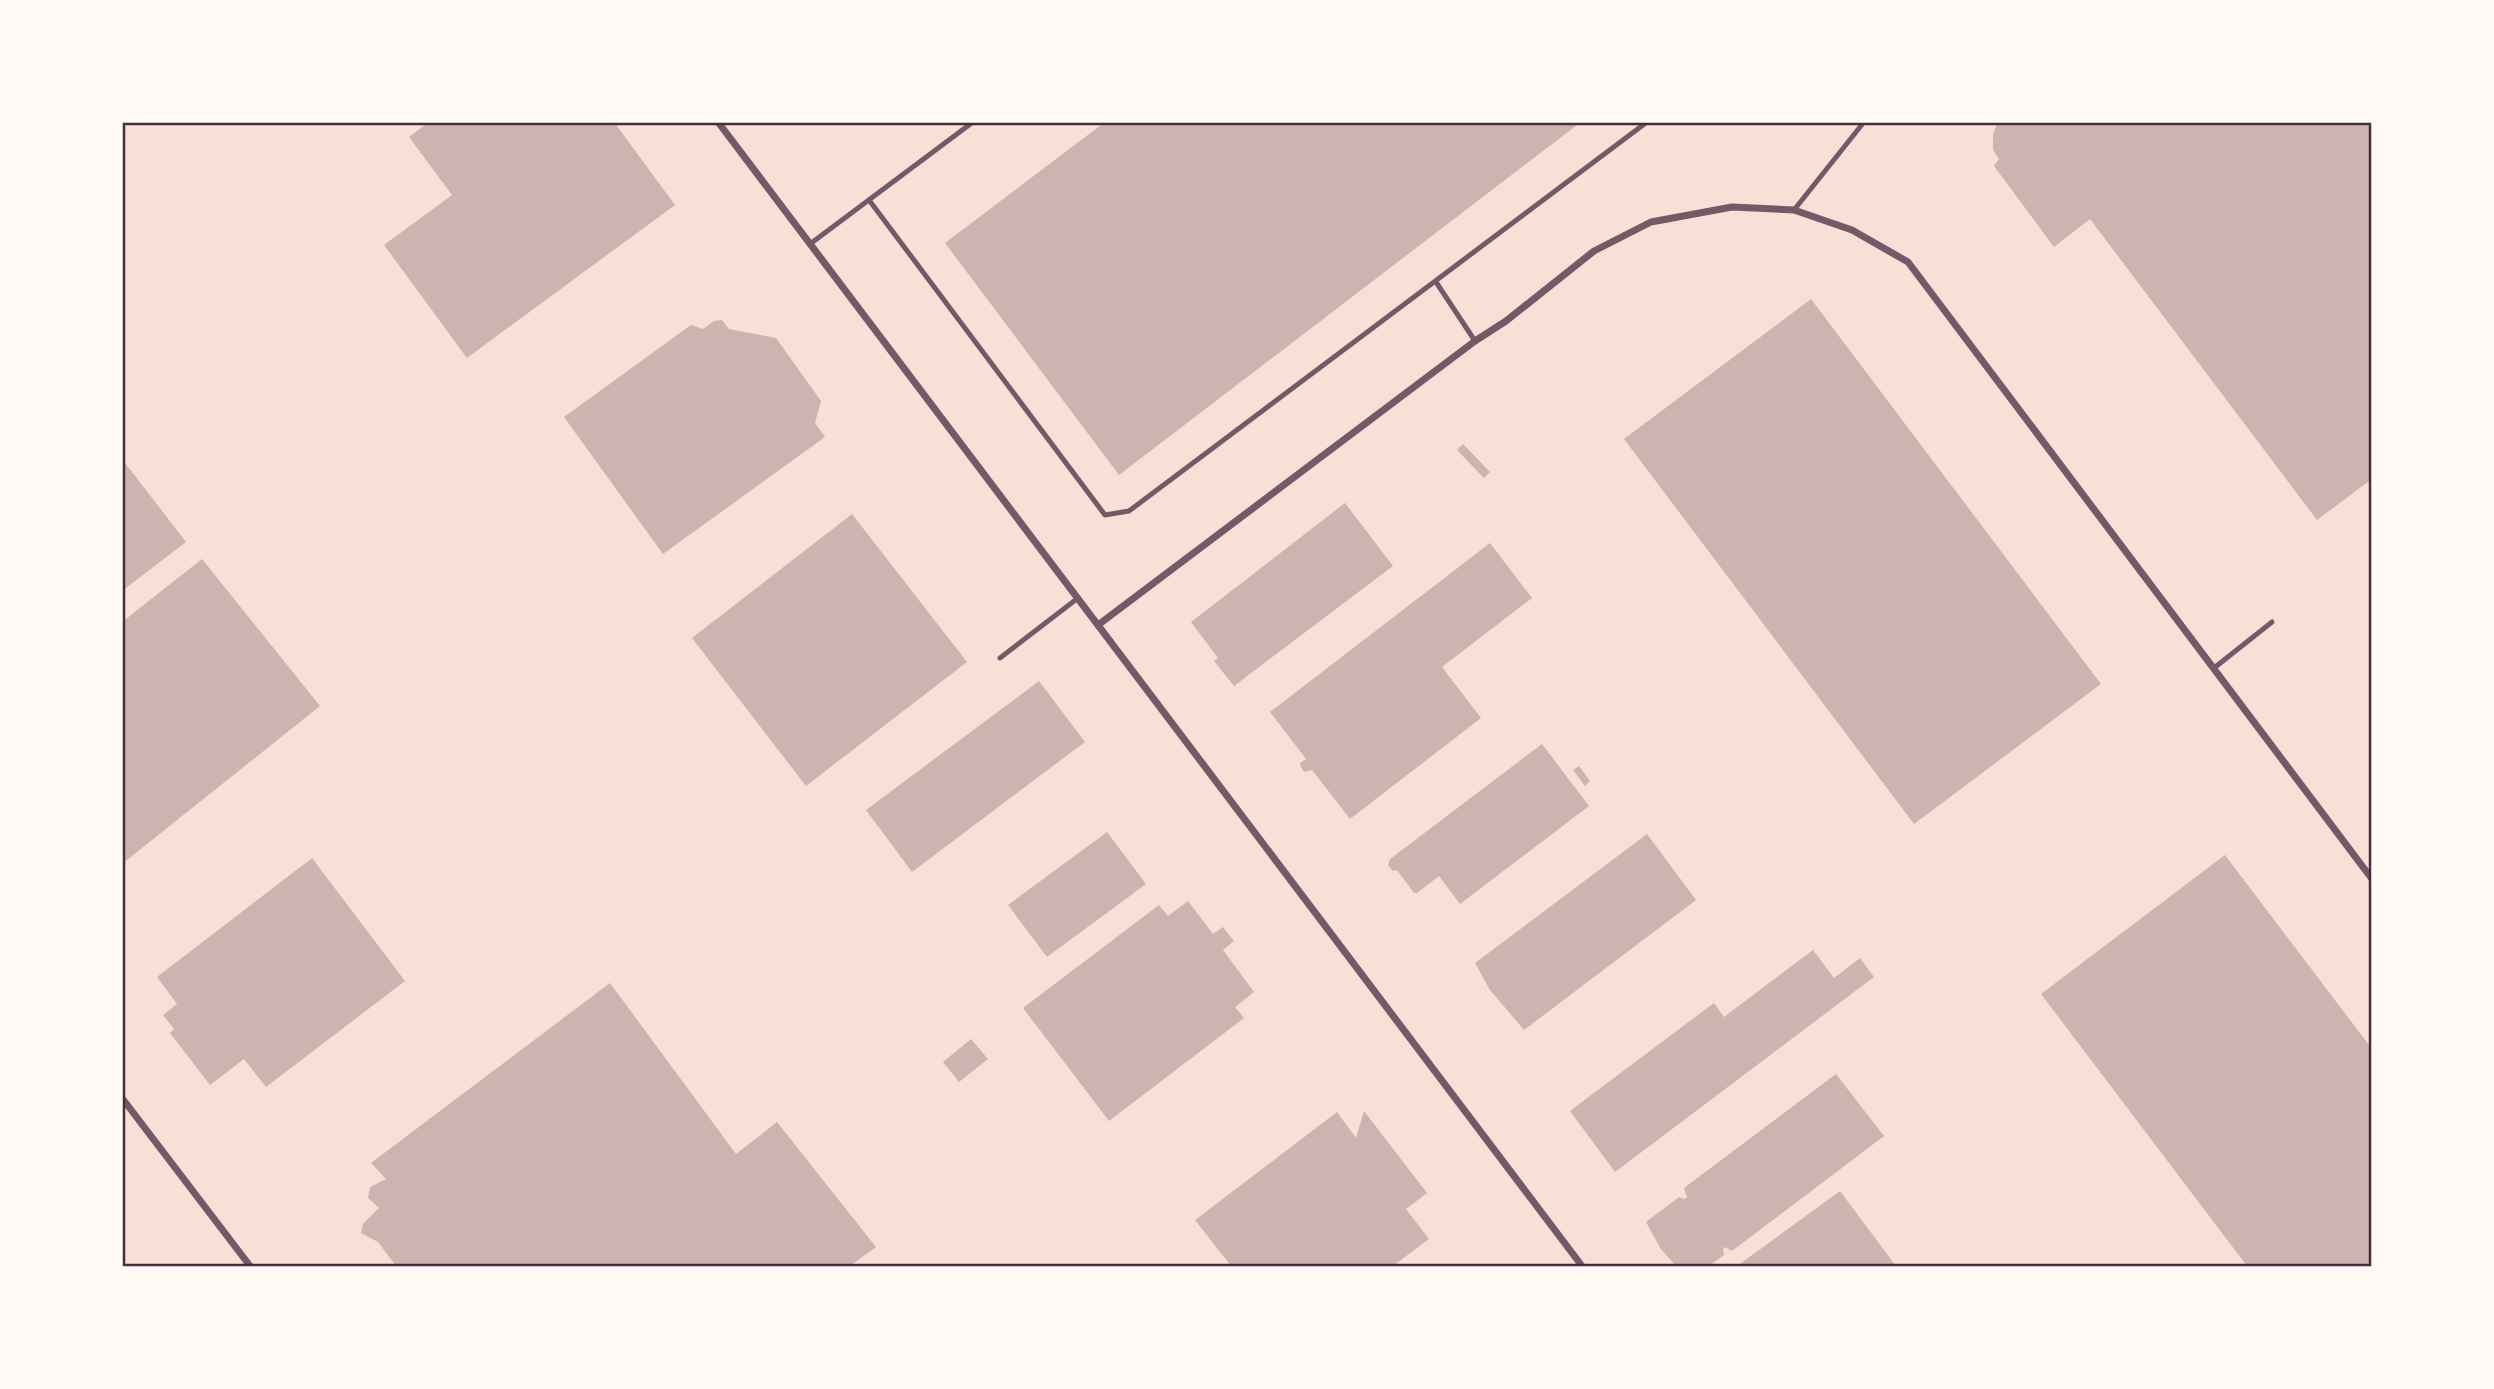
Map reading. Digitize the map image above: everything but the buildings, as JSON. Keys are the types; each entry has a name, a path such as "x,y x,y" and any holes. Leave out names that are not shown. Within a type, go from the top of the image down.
{"street":[{"path":"718,122 1582,1266"},
{"path":"1098,625 1475,341 1506,321 1594,251 1651,222 1732,207 1794,210 1852,230 1908,262 2371,879"},
{"path":"122,1098 250,1266"}],"lane":[{"path":"810,244 972,122"},
{"path":"869,200 1105,515 1129,511 1647,122"},
{"path":"1794,210 1864,122"},
{"path":"1436,282 1475,341"},
{"path":"1000,657 1078,597"},
{"path":"2214,668 2272,622"}]}
